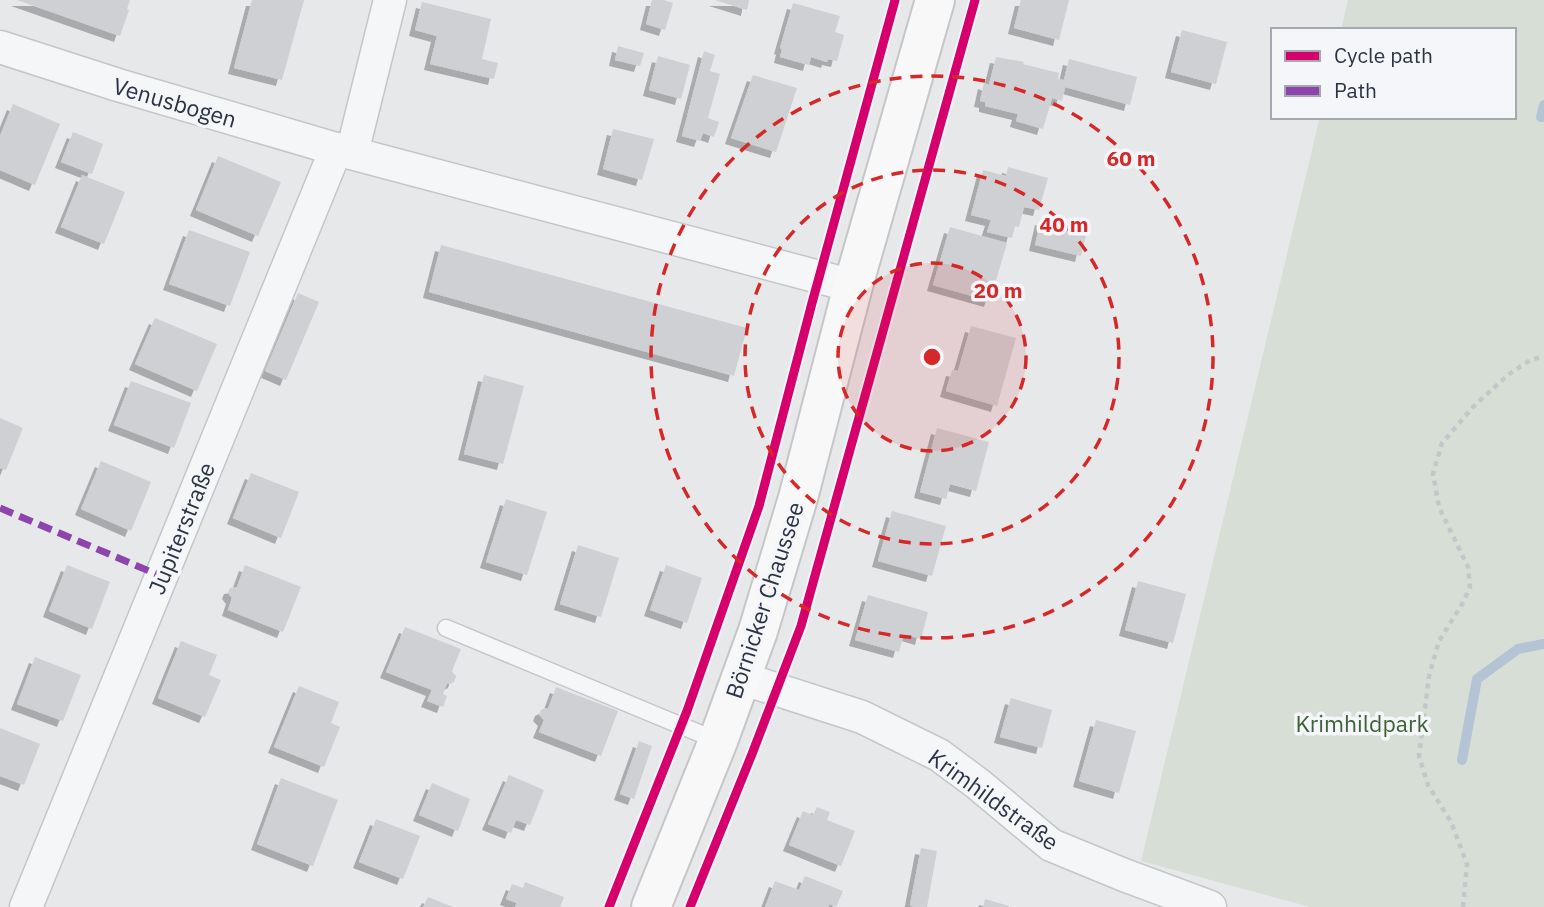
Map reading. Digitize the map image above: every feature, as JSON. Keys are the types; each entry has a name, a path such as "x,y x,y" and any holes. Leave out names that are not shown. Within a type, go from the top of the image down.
{"main road":[{"name":"Börnicker Chaussee","path":"651,907 718,741 758,631 935,0"}],"street":[{"name":"Jupiterstraße","path":"26,907 344,151 390,0"},
{"name":"Venusbogen","path":"0,47 118,85 344,151"},
{"path":"344,151 853,286"},
{"name":"Krimhildstraße","path":"741,678 862,717 939,755 1051,845 1210,907"}],"lane":[{"path":"446,628 718,741"}],"path":[{"path":"1463,907 1466,864 1451,822 1428,785 1419,756 1432,664 1439,641 1470,588 1468,567 1439,507 1433,474 1442,443 1473,407 1509,374 1532,359 1544,357"}],"green space":[{"name":"Krimhildpark","path":"1348,0 1544,0 1544,907 1310,907 1141,861 1320,119 1516,119 1516,28 1341,28"}],"building":[{"path":"17,0 130,0 120,36"},
{"path":"252,0 304,0 282,80 234,68"},
{"path":"652,0 673,3 665,30 646,24"},
{"path":"715,0 749,0 747,10"},
{"path":"1021,0 1069,0 1059,40 1014,28"},
{"path":"422,2 491,19 482,59 498,63 494,79 430,64 437,36 415,30"},
{"path":"793,3 840,16 835,32 844,35 837,61 828,59 827,62 811,57 809,65 780,57 780,48"},
{"path":"1182,30 1227,42 1216,84 1171,72"},
{"path":"618,46 644,53 640,66 615,60"},
{"path":"704,51 715,55 710,71 720,74 708,118 719,122 714,137 703,133 700,141 682,136"},
{"path":"658,56 690,65 681,99 649,90"},
{"path":"996,57 1059,73 1058,79 1064,80 1069,59 1137,77 1130,105 1065,87 1062,101 1052,98 1043,129 1016,121 1018,114 985,106 985,102 980,101 984,83 989,85"},
{"path":"753,75 797,88 776,152 731,138"},
{"path":"13,104 60,124 35,185 0,170 0,136"},
{"path":"613,129 654,139 642,180 603,169"},
{"path":"73,132 103,144 92,174 61,162"},
{"path":"218,156 281,182 258,236 196,210"},
{"path":"1008,167 1048,178 1039,210 1024,207 1019,227 1015,226 1012,238 987,232 991,220 971,215 983,170 1006,176"},
{"path":"82,175 125,192 104,244 61,227"},
{"path":"1069,218 1089,223 1081,256 1035,245 1041,219 1066,226"},
{"path":"950,227 1007,243 990,301 933,285"},
{"path":"189,230 250,252 230,306 169,284"},
{"path":"441,245 747,328 734,376 429,292"},
{"path":"298,293 319,302 286,380 265,371"},
{"path":"155,318 217,344 197,391 135,364"},
{"path":"971,326 1016,338 997,406 946,391 952,370 958,371"},
{"path":"484,375 524,386 503,464 464,454"},
{"path":"131,381 191,403 174,448 114,425"},
{"path":"0,418 23,428 6,470 0,468"},
{"path":"937,428 989,442 976,491 950,484 946,499 920,492"},
{"path":"101,461 151,482 131,531 81,509"},
{"path":"251,473 299,492 281,538 233,518"},
{"path":"506,499 547,512 527,575 486,562"},
{"path":"892,511 946,526 932,576 878,561"},
{"path":"578,545 619,558 601,617 560,604"},
{"path":"67,565 110,582 92,629 49,611"},
{"path":"245,565 301,587 283,632 228,610 232,598 228,593 230,588 237,587"},
{"path":"666,565 702,578 687,623 650,610"},
{"path":"1138,581 1186,594 1173,643 1125,630"},
{"path":"868,595 928,612 921,639 904,634 899,652 855,640"},
{"path":"405,627 461,649 452,671 456,676 454,682 447,683 443,694 447,696 443,707 427,701 432,690 386,672"},
{"path":"181,641 217,655 209,675 221,680 205,717 158,698"},
{"path":"35,657 81,675 63,721 17,704"},
{"path":"299,686 339,702 331,723 340,727 324,767 274,747"},
{"path":"556,687 618,711 601,756 539,732 544,720 539,715 541,710 548,709"},
{"path":"1011,698 1052,710 1042,748 1000,737"},
{"path":"1096,720 1136,731 1119,793 1079,781"},
{"path":"0,728 40,744 24,785 0,776"},
{"path":"639,741 652,746 634,799 620,794"},
{"path":"509,775 544,790 530,825 516,820 511,833 488,824"},
{"path":"281,778 338,800 313,866 257,844"},
{"path":"432,783 470,799 458,831 419,815"},
{"path":"817,807 830,812 827,820 855,831 841,866 789,845 803,811 813,815"},
{"path":"376,819 420,836 403,879 359,862"},
{"path":"921,848 937,851 927,907 913,907 910,905"},
{"path":"805,876 843,891 836,907 830,904 828,907 765,907 775,881 799,890"},
{"path":"525,882 564,897 560,907 515,907 517,903 506,899 512,884 523,888"},
{"path":"428,897 453,907 423,907"},
{"path":"985,899 1009,906 1009,907 983,907"}],"waterway":[{"path":"1544,105 1541,117 1544,117"},
{"path":"1462,760 1477,679 1518,649 1544,644"}],"marked path":[{"path":"0,508 161,576"}],"cycle path":[{"path":"609,907 687,711 759,506 895,0"},
{"path":"690,907 801,626 975,0"}]}
